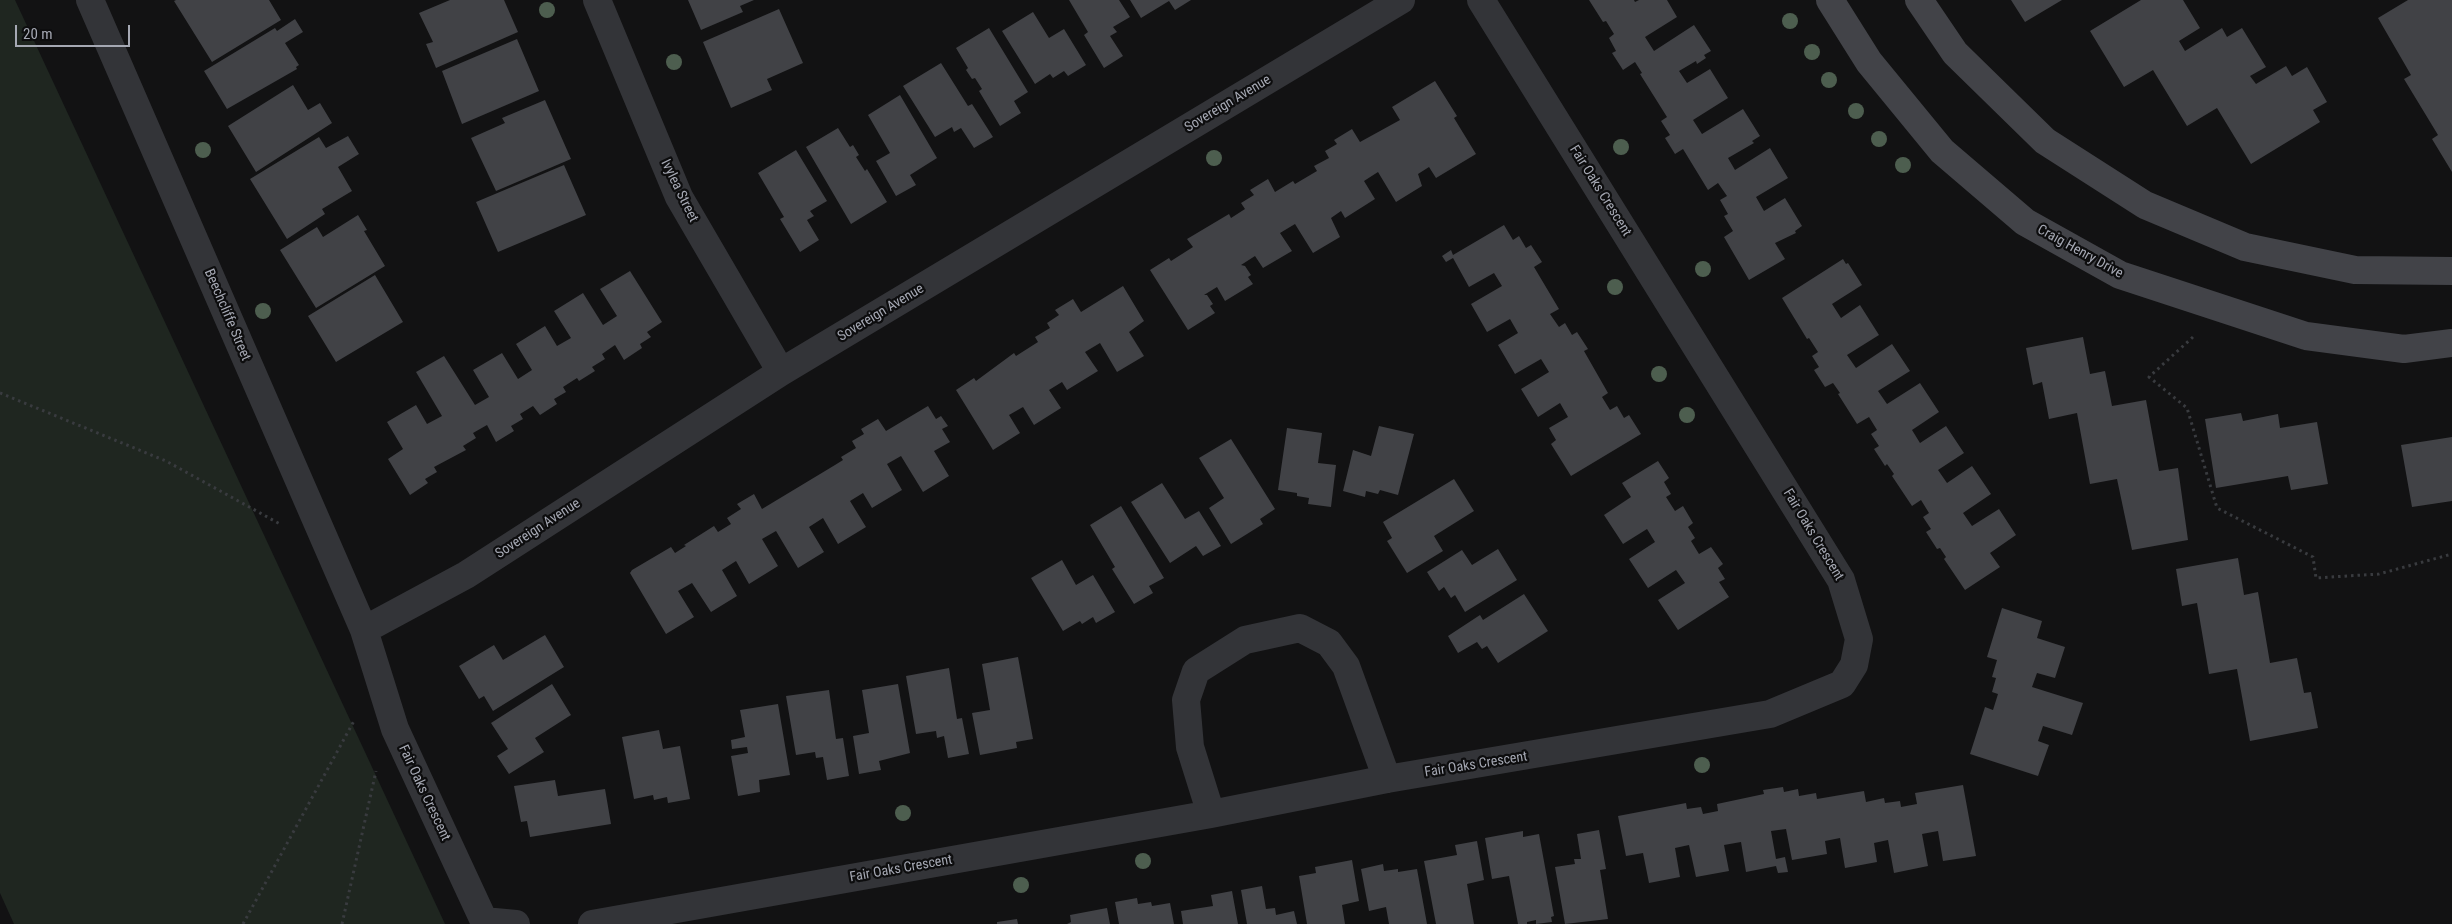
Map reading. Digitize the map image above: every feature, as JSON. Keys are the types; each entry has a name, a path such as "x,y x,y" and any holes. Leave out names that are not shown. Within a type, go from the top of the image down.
{"street":[{"name":"Beechcliffe Street","path":"90,0 364,630"},
{"name":"Ivylea Street","path":"597,0 679,198 781,372"},
{"name":"Sovereign Avenue","path":"364,630 466,575 781,372 1401,0"},
{"name":"Fair Oaks Crescent","path":"592,924 1211,814 1387,779 1770,714 1842,684 1854,665 1859,639 1842,580 1481,0"},
{"name":"Craig Henry Drive","path":"1830,0 1869,62 1942,151 2025,222 2120,275 2306,336 2404,349 2452,344"},
{"path":"1919,0 1955,53 2045,141 2145,205 2245,247 2263,251 2355,270 2452,271"},
{"path":"1211,814 1190,747 1186,700 1196,671 1245,640 1300,628 1329,643 1346,666 1387,779"},
{"name":"Fair Oaks Crescent","path":"364,630 395,729 484,921 516,924"}],"path":[{"path":"2193,337 2149,377 2187,408 2217,508 2312,556 2316,578 2379,574 2452,554"},
{"path":"0,393 166,461 330,551"},
{"path":"242,924 378,678"},
{"path":"342,924 378,766 395,729"}],"shaded area":[{"path":"0,0 15,0 445,924 14,924 0,893"}],"building":[{"path":"269,0 281,20 212,62 174,1"},
{"path":"450,0 504,0 518,32 436,68 426,44 433,42 419,13"},
{"path":"688,0 754,0 740,6 743,12 701,30"},
{"path":"1069,0 1119,0 1130,17 1113,27 1117,32 1110,36 1123,56 1104,68 1084,35 1088,32"},
{"path":"1130,0 1191,0 1175,10 1169,1 1141,18"},
{"path":"1589,0 1634,0 1635,2 1639,0 1667,0 1677,17 1645,37 1654,51 1694,25 1711,51 1704,55 1706,58 1697,64 1696,61 1679,71 1687,83 1710,69 1728,98 1693,120 1702,134 1743,109 1760,136 1752,141 1754,143 1728,158 1735,170 1770,148 1788,178 1756,197 1764,211 1785,198 1802,226 1795,231 1796,233 1775,243 1785,259 1749,280 1724,237 1733,231 1724,216 1728,214 1720,200 1727,196 1718,183 1708,190 1683,149 1675,154 1665,138 1670,135 1661,121 1667,117 1640,74 1642,73 1635,62 1623,70 1612,53 1616,51 1609,38 1614,34 1606,21 1603,22"},
{"path":"2011,0 2062,0 2025,22"},
{"path":"2141,0 2183,0 2200,28 2179,41 2185,51 2222,28 2227,37 2242,28 2266,67 2250,76 2256,84 2286,66 2292,76 2307,67 2327,102 2313,110 2320,122 2251,164 2217,108 2187,126 2153,70 2124,87 2090,31"},
{"path":"2408,0 2452,0 2452,172 2432,139 2438,135 2404,79 2411,75 2378,18"},
{"path":"779,9 803,63 767,79 772,90 731,108 703,42"},
{"path":"1033,12 1049,38 1064,29 1086,65 1068,76 1064,71 1053,78 1050,74 1035,84 1002,31"},
{"path":"295,19 303,32 285,43 299,65 296,67 297,69 227,109 204,71 275,28 277,31"},
{"path":"989,28 1028,92 1014,101 1021,113 1000,126 979,91 982,89 975,78 972,79 966,70 968,68 956,48"},
{"path":"517,39 539,91 462,124 442,71"},
{"path":"941,63 968,106 972,104 993,137 974,148 961,128 954,132 952,127 935,137 903,86"},
{"path":"1435,81 1457,116 1454,118 1476,154 1436,178 1429,167 1418,174 1422,186 1396,202 1378,172 1364,181 1375,199 1345,218 1341,211 1331,218 1340,237 1313,253 1295,224 1280,233 1292,251 1263,268 1255,256 1241,265 1245,266 1251,275 1248,277 1253,284 1225,301 1217,287 1204,295 1207,295 1213,304 1210,306 1215,313 1188,330 1150,270 1169,258 1171,261 1193,247 1187,239 1229,214 1231,218 1245,209 1241,203 1254,195 1250,190 1268,179 1275,192 1293,181 1295,184 1317,171 1314,166 1329,158 1325,151 1337,144 1334,140 1352,129 1360,142 1400,120 1392,107"},
{"path":"293,85 308,110 320,103 332,123 256,172 228,126"},
{"path":"900,95 937,158 910,175 916,185 896,196 876,161 890,153 868,115"},
{"path":"545,100 571,159 496,191 471,138 505,123 502,118"},
{"path":"838,128 850,147 853,145 859,155 856,157 865,171 867,169 887,202 851,224 806,147"},
{"path":"348,136 359,154 338,167 352,191 322,209 325,214 287,239 250,179 319,137 326,148"},
{"path":"796,150 827,201 810,211 814,216 807,220 819,240 800,252 780,219 784,217 758,173"},
{"path":"564,165 586,215 498,252 476,202"},
{"path":"358,215 367,230 364,231 385,266 316,308 280,250 317,227 323,237"},
{"path":"1504,225 1513,240 1519,236 1526,248 1531,245 1542,262 1534,267 1559,309 1550,314 1559,327 1565,323 1572,335 1577,332 1588,349 1584,351 1608,393 1602,397 1610,410 1617,406 1624,418 1629,415 1641,434 1571,476 1551,444 1556,440 1549,428 1568,417 1560,403 1538,417 1521,389 1549,372 1541,359 1515,374 1498,345 1518,333 1510,319 1487,332 1471,304 1502,286 1494,273 1469,287 1453,258 1446,262 1442,256 1451,250 1453,255"},
{"path":"1843,259 1846,264 1848,263 1862,285 1832,304 1841,318 1860,305 1879,335 1847,355 1856,368 1892,344 1910,371 1878,391 1887,404 1920,383 1939,412 1912,430 1920,443 1946,426 1964,453 1938,470 1947,483 1972,466 1991,494 1963,513 1972,526 1999,509 2016,535 1990,553 2000,567 1965,590 1944,559 1946,557 1940,548 1937,549 1926,532 1931,529 1923,517 1929,513 1921,500 1912,506 1892,476 1894,474 1887,464 1885,466 1874,449 1879,446 1871,434 1877,430 1869,417 1857,424 1833,383 1825,387 1814,370 1819,367 1812,356 1818,352 1809,338 1807,339 1782,298"},
{"path":"630,271 662,322 647,332 651,337 640,344 642,348 624,360 615,345 602,354 605,359 592,367 595,371 579,381 577,378 563,387 566,392 554,399 557,404 540,415 533,406 520,414 523,419 511,426 514,431 496,442 487,425 473,433 476,438 463,446 466,450 434,467 437,472 425,479 428,483 410,495 388,459 403,449 387,422 416,405 427,424 442,416 416,372 444,356 475,405 489,397 473,370 502,353 518,379 532,370 516,344 545,326 557,346 571,338 554,311 583,293 603,325 617,316 600,289"},
{"path":"375,275 403,322 336,362 308,316"},
{"path":"1123,286 1144,321 1129,332 1144,356 1117,372 1100,343 1085,352 1098,371 1067,390 1062,382 1049,390 1061,408 1034,425 1023,407 1009,415 1020,433 993,450 956,390 974,378 976,381 1014,353 1016,356 1038,342 1035,337 1050,328 1047,323 1059,315 1055,310 1073,299 1081,312"},
{"path":"2083,337 2090,374 2105,371 2112,406 2146,400 2159,471 2178,468 2188,540 2132,550 2117,479 2090,484 2077,413 2049,419 2042,382 2033,385 2026,348"},
{"path":"928,406 936,419 941,416 948,426 942,429 950,442 934,451 949,476 923,492 901,456 887,464 902,490 872,508 863,493 850,501 866,527 838,544 823,518 809,527 824,552 798,568 776,531 762,539 778,566 749,584 736,561 722,570 737,596 711,612 692,583 678,591 694,617 666,634 630,573 632,570 671,547 675,553 714,526 718,532 731,524 727,518 741,509 737,504 754,494 762,509 835,465 843,460 841,457 856,448 852,441 864,434 861,429 878,419 886,431"},
{"path":"2241,413 2243,421 2278,414 2280,428 2317,422 2328,484 2291,490 2288,476 2216,488 2205,419"},
{"path":"1379,426 1414,434 1398,495 1380,490 1378,494 1366,491 1365,497 1343,491 1353,450 1371,456"},
{"path":"1287,428 1322,433 1318,463 1336,465 1331,507 1308,504 1309,498 1297,496 1297,493 1278,490"},
{"path":"2452,437 2452,501 2412,507 2401,445"},
{"path":"1231,439 1275,509 1260,519 1263,524 1231,544 1209,508 1224,498 1199,458"},
{"path":"1658,461 1669,478 1664,482 1671,494 1666,497 1675,511 1683,506 1693,523 1688,527 1695,538 1691,541 1699,554 1711,547 1723,564 1718,568 1725,579 1719,582 1729,597 1678,630 1658,600 1685,583 1676,570 1648,588 1629,559 1655,542 1647,529 1623,544 1604,515 1631,497 1622,483"},
{"path":"1454,479 1474,511 1434,536 1443,551 1407,573 1387,541 1392,538 1383,522"},
{"path":"1162,483 1185,519 1199,511 1221,546 1203,556 1196,546 1170,563 1131,502"},
{"path":"1121,506 1164,578 1149,586 1153,593 1134,604 1112,569 1115,567 1090,525"},
{"path":"1498,549 1517,580 1465,612 1455,595 1451,598 1444,587 1439,591 1427,572 1462,550 1472,565"},
{"path":"2238,558 2244,595 2258,592 2270,663 2297,658 2304,693 2311,692 2318,728 2250,741 2237,669 2209,674 2197,603 2182,606 2176,569"},
{"path":"1062,560 1076,585 1093,575 1115,612 1096,623 1093,617 1082,624 1080,621 1063,631 1031,578"},
{"path":"1524,594 1548,631 1498,663 1487,646 1482,649 1477,642 1458,653 1448,636 1480,615 1483,620"},
{"path":"2002,608 2042,621 2037,638 2065,647 2055,678 2037,673 2032,687 2083,703 2072,735 2043,726 2038,741 2049,745 2038,776 1970,754 1985,707 1993,710 1998,694 1992,692 1996,678 1992,677 1997,660 1987,657"},
{"path":"545,635 564,667 493,711 484,696 479,699 459,666 494,645 503,660"},
{"path":"1018,657 1033,739 1016,742 1017,748 980,755 972,713 990,710 982,664"},
{"path":"949,668 957,719 962,718 969,754 948,758 944,736 937,738 936,731 916,734 906,676"},
{"path":"552,684 571,715 535,738 544,752 509,774 497,756 508,749 491,723"},
{"path":"898,684 910,753 879,761 881,770 859,774 853,736 869,733 862,690"},
{"path":"829,690 836,739 843,738 849,776 827,780 823,757 816,758 815,752 796,755 786,696"},
{"path":"778,704 790,775 759,780 760,792 738,796 731,756 748,753 747,747 732,749 731,740 745,737 740,710"},
{"path":"659,730 663,749 680,746 690,799 668,803 667,797 654,800 653,795 634,799 622,737"},
{"path":"555,780 558,796 605,789 611,824 530,837 527,821 521,822 514,786"},
{"path":"1963,785 1976,856 1943,861 1938,831 1922,834 1928,866 1894,873 1888,840 1874,843 1877,862 1845,868 1840,838 1825,841 1827,854 1792,860 1786,829 1771,831 1776,859 1785,857 1788,872 1778,873 1776,866 1746,872 1741,842 1724,845 1729,871 1696,877 1689,845 1675,848 1680,877 1649,883 1643,853 1626,856 1618,816 1686,803 1687,809 1701,807 1703,814 1718,811 1717,804 1764,794 1763,790 1783,787 1784,792 1798,789 1799,796 1816,793 1817,799 1864,791 1866,802 1884,798 1885,803 1900,801 1901,807 1917,804 1915,793"},
{"path":"1599,830 1606,869 1600,870 1608,919 1565,924 1555,867 1575,864 1574,859 1581,859 1577,834"},
{"path":"1523,831 1523,837 1539,834 1554,916 1551,917 1552,922 1536,924 1536,920 1527,922 1527,924 1518,924 1509,876 1492,879 1485,838"},
{"path":"1477,841 1484,880 1467,884 1474,924 1436,924 1424,861 1457,855 1455,845"},
{"path":"1352,860 1359,901 1342,905 1345,924 1307,924 1299,876 1316,873 1315,867"},
{"path":"1383,864 1384,871 1398,869 1398,872 1417,869 1427,924 1389,924 1386,907 1369,911 1361,869"},
{"path":"1262,886 1266,909 1275,908 1276,915 1294,911 1297,924 1247,924 1241,890"},
{"path":"1232,891 1238,924 1183,924 1181,911 1213,906 1211,895"},
{"path":"1137,898 1138,904 1151,902 1152,906 1170,903 1174,924 1119,924 1115,902"},
{"path":"1107,908 1110,924 1067,924 1071,922 1070,915"},
{"path":"1017,919 1018,924 997,924 997,922"}]}
